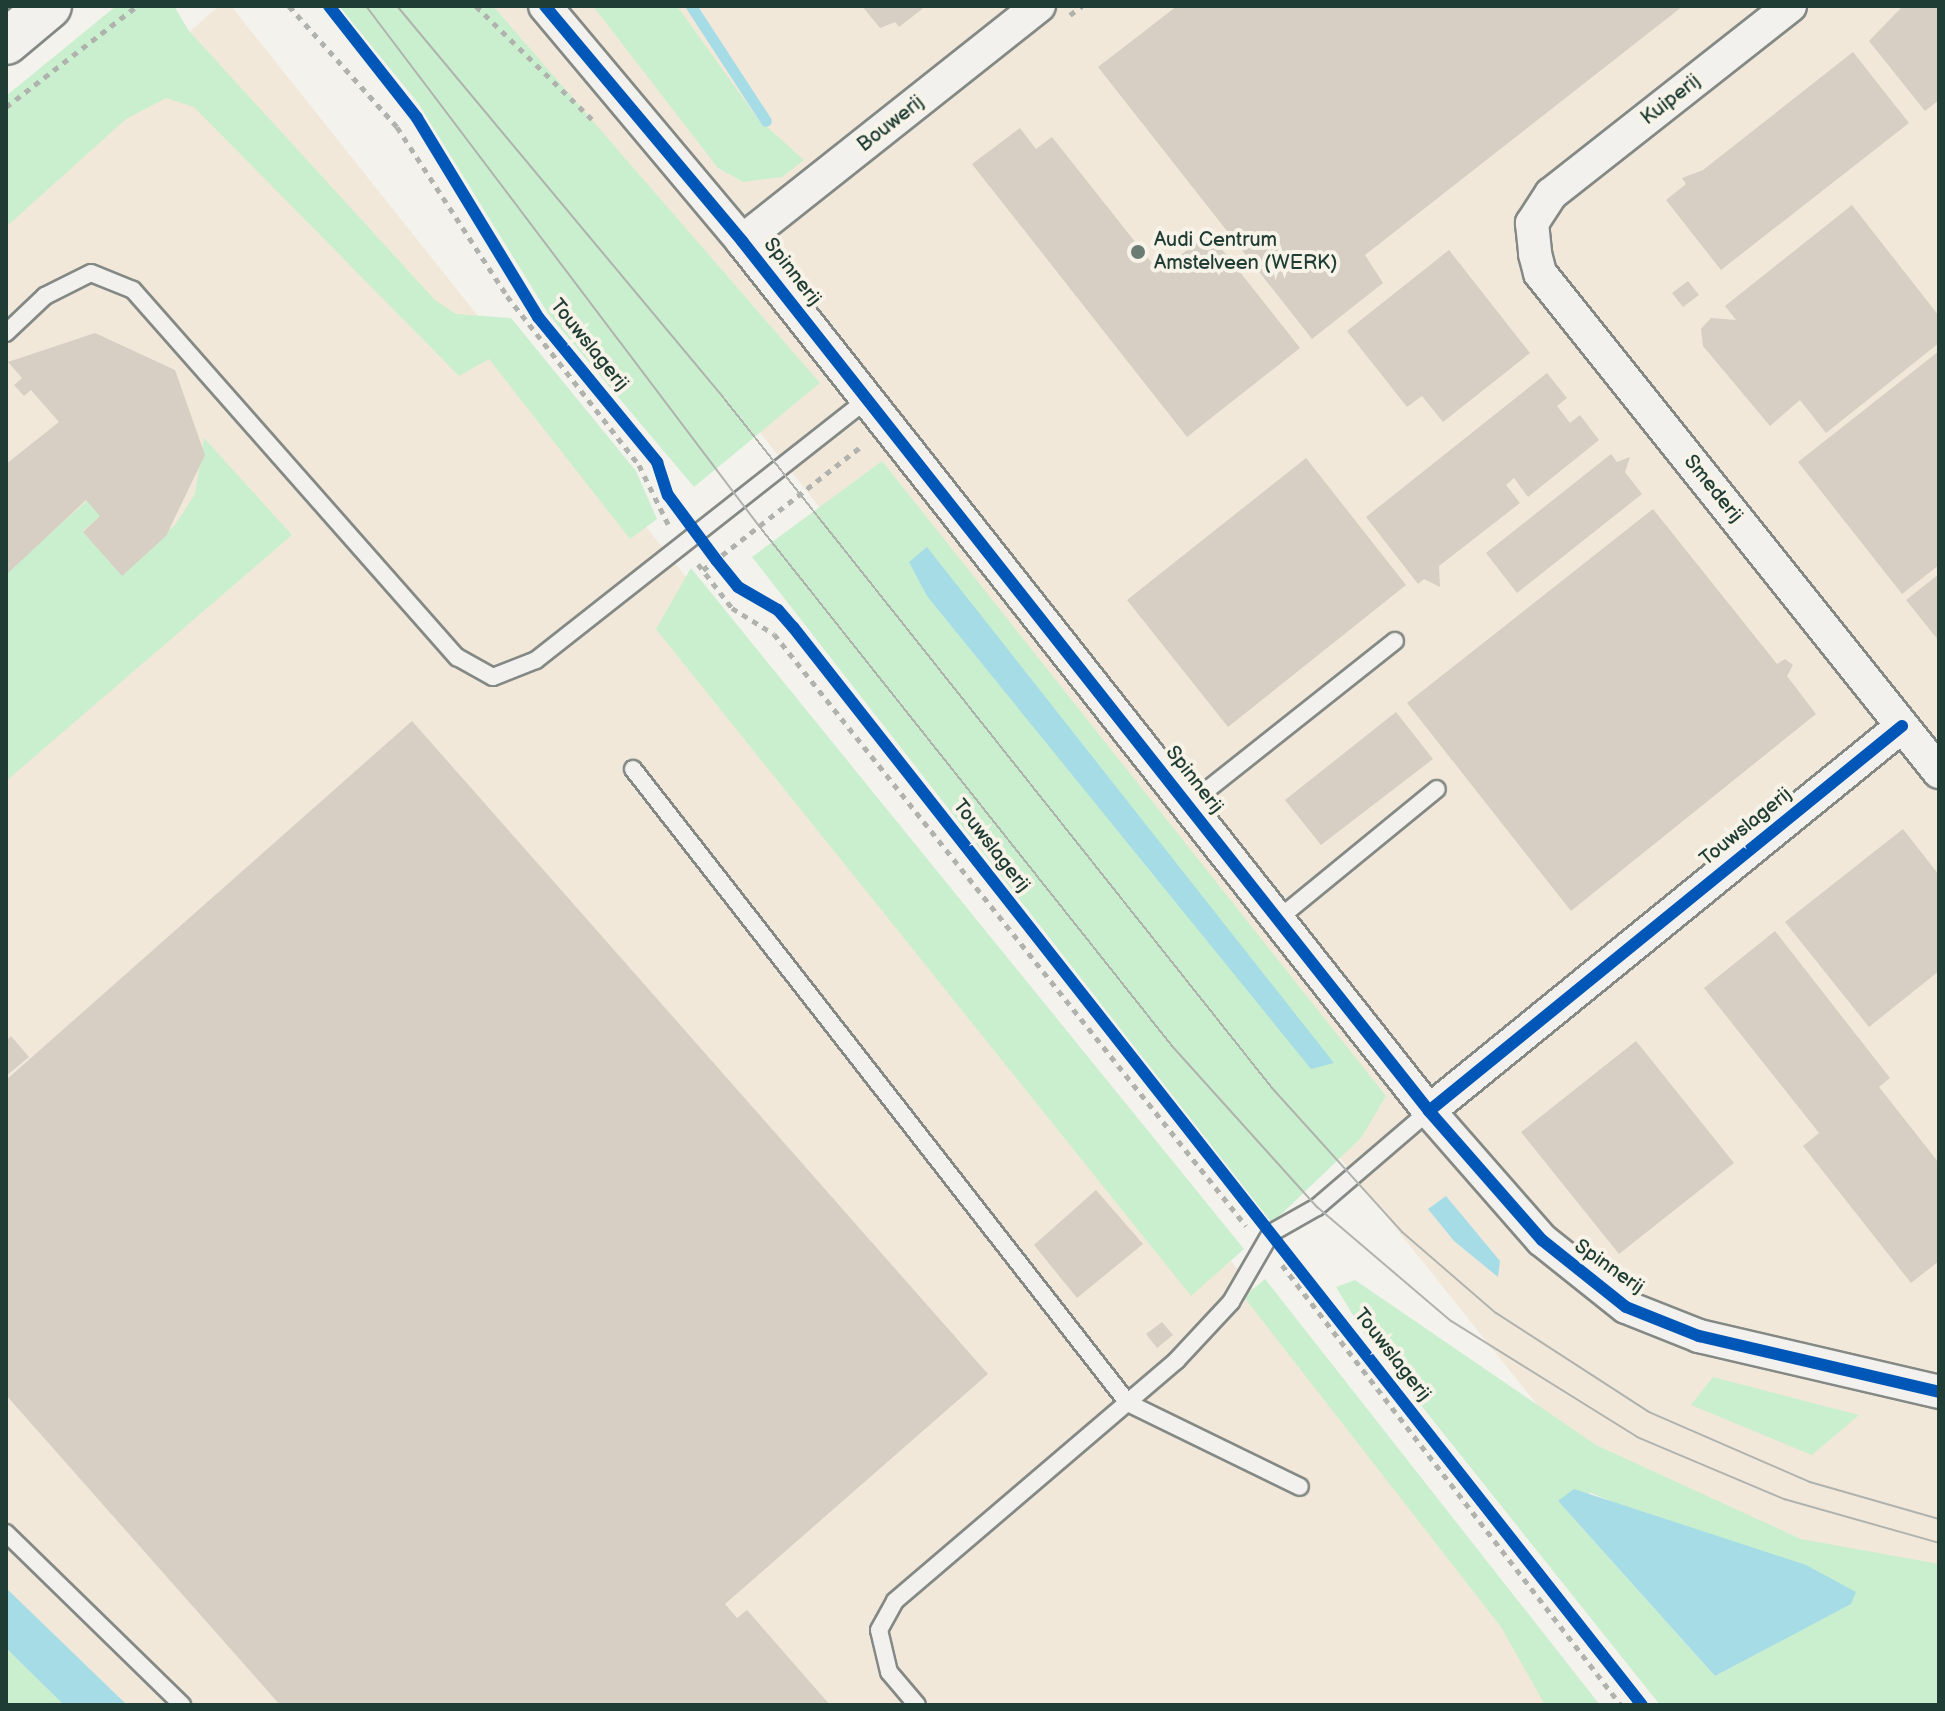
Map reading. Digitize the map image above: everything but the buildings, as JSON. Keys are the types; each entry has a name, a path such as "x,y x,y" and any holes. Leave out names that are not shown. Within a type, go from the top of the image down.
{"main road":[{"path":"6,42 49,6"}],"street":[{"name":"Spinnerij","path":"545,6 742,241 1429,1111 1542,1240 1626,1307 1699,1336 1939,1392"},
{"name":"Bouwerij","path":"742,241 1039,6"},
{"name":"Kuiperij","path":"1551,194 1790,6"},
{"name":"Smederij","path":"1551,194 1532,223 1540,273 1939,772"},
{"name":"Touwslagerij","path":"1429,1111 1902,726"}],"lane":[{"path":"6,333 45,296 91,273 133,290 457,657 493,677 536,660 866,400"},
{"path":"1188,805 1395,641"},
{"path":"633,769 1128,1403 1300,1487"},
{"path":"1278,919 1437,789"},
{"name":"Touwslagerij","path":"917,1705 889,1672 879,1630 895,1601 1128,1403 1231,1302 1268,1241 1317,1207 1429,1111"},
{"path":"6,1533 182,1705"}],"path":[{"path":"6,107 137,6"},
{"path":"289,6 397,127 507,296 639,465 656,507 732,608 774,634 1268,1241 1621,1705"},
{"path":"703,570 720,566 888,427"},
{"path":"661,473 668,495 720,566"}],"shaded area":[{"path":"219,6 231,6 1585,1705 15,1705 6,1696 6,191"},
{"path":"419,6 1939,6 1939,1687 1777,1705"}],"green space":[{"path":"116,6 174,6 189,31 435,300 456,314 511,318 636,471 657,519 630,539 489,359 459,376 194,107 166,98 126,119 6,227 6,96"},
{"path":"339,6 493,6 820,383 694,487 549,315 418,103"},
{"path":"593,6 677,6 758,119 804,160 782,177 743,182 718,168"},
{"path":"204,438 292,535 6,781 6,572 88,500 101,515 83,531 119,572 175,525 195,494"},
{"path":"882,461 1386,1096 1361,1138 1272,1223 752,557"},
{"path":"691,568 1244,1249 1191,1296 656,629"},
{"path":"1265,1279 1600,1705 1545,1705 1501,1627 1244,1297"},
{"path":"1355,1280 1596,1445 1801,1539 1939,1564 1939,1705 1660,1705 1365,1335 1336,1287","holes":["1591,1493 1855,1592 1850,1604 1715,1676 1558,1501"]},
{"path":"1713,1377 1859,1415 1812,1455 1691,1405"},
{"path":"6,1648 64,1705 6,1705"}],"water":[{"path":"927,547 1334,1063 1311,1069 927,596 909,562"},
{"path":"1446,1196 1500,1261 1498,1277 1454,1241 1428,1209"},
{"path":"1574,1489 1806,1565 1856,1592 1851,1604 1715,1676 1558,1501"},
{"path":"6,1588 127,1705 64,1705 6,1648"}],"waterway":[{"path":"691,6 766,121"}],"tram line":[{"path":"366,6 759,526 1172,1046 1317,1207 1451,1321 1637,1437 1784,1499 1939,1543"},
{"path":"397,6 722,396 1272,1088 1402,1232 1496,1313 1649,1412 1810,1482 1939,1519"}],"cycle path":[{"path":"329,6 417,118 538,317 657,462 668,495 717,561 738,587 778,610 793,627 1642,1705"},
{"path":"545,6 742,241 1429,1111 1542,1240 1626,1307 1699,1336 1939,1392"},
{"path":"1429,1111 1902,726"}],"place":[{"name":"Audi Centrum Amstelveen (WERK)","path":"1138,252"}]}
